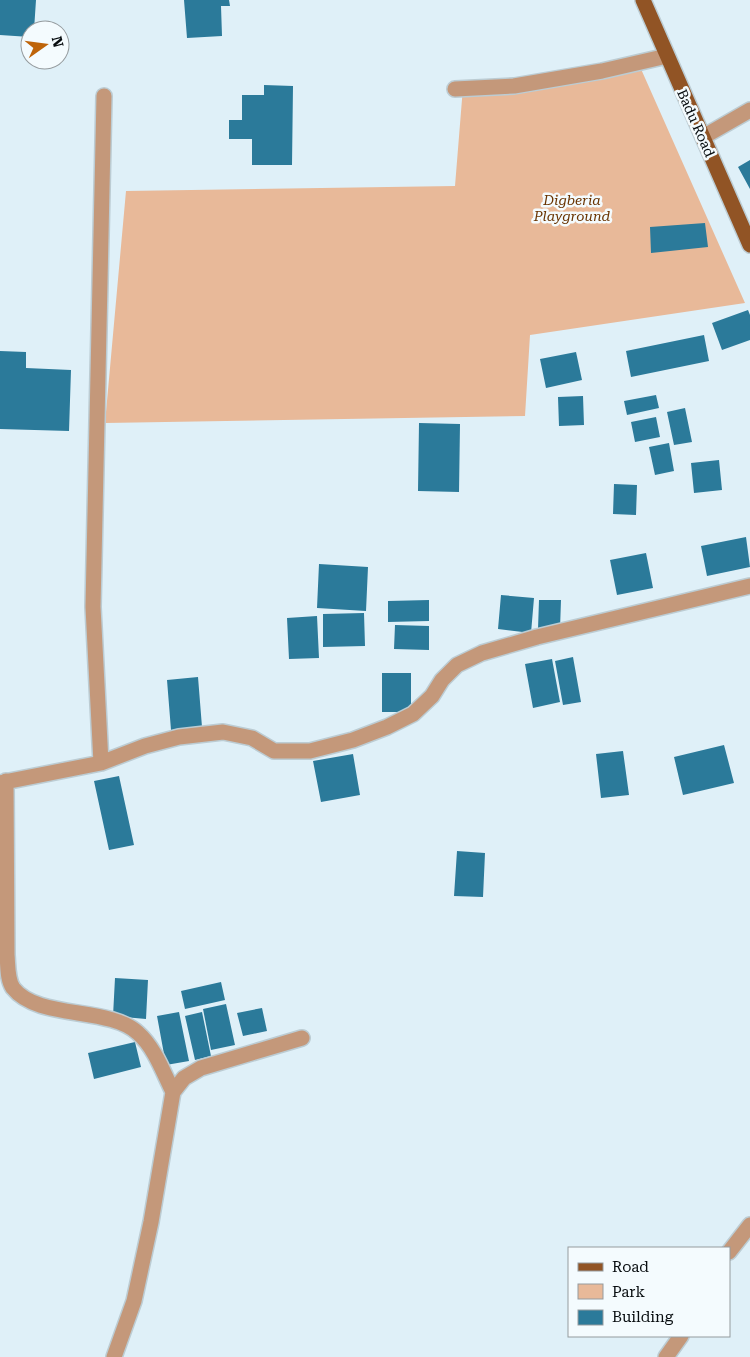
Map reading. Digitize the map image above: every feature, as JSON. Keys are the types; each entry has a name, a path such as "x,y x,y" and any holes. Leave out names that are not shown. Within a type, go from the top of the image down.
{"main road":[{"name":"Badu Road","path":"643,0 750,245"}],"street":[{"path":"455,89 514,86 602,71 667,56"},
{"path":"101,763 93,607 104,96"},
{"path":"702,137 750,110"},
{"path":"173,1092 152,1048 138,1032 119,1023 38,1004 24,998 13,988 8,977 3,782 101,763 145,746 179,736 223,732 252,738 274,751 310,750 353,740 387,727 413,714 432,696 442,680 457,665 482,653 537,637 750,586"},
{"path":"114,1357 134,1301 151,1222 173,1092 184,1078 201,1068 302,1038"},
{"path":"730,1251 750,1225"},
{"path":"666,1357 680,1337"}],"green space":[{"name":"Digberia Playground","path":"641,69 745,303 530,335 525,416 105,423 126,191 455,186 463,87"}],"building":[{"path":"0,0 36,0 35,20 20,20 20,36 0,35"},
{"path":"184,0 229,0 230,6 221,6 222,36 187,38"},
{"path":"264,85 293,86 292,165 252,165 252,139 229,139 229,120 242,120 242,95 264,95"},
{"path":"750,160 750,189 738,167"},
{"path":"705,223 708,247 651,253 650,227"},
{"path":"748,310 750,315 750,340 722,350 712,323"},
{"path":"704,335 709,361 631,377 626,351"},
{"path":"0,351 26,352 26,368 71,370 69,431 0,429"},
{"path":"576,352 582,380 546,388 540,359"},
{"path":"656,395 659,408 627,415 624,401"},
{"path":"583,396 584,425 559,426 558,397"},
{"path":"685,408 692,442 674,445 667,412"},
{"path":"656,417 660,437 635,442 631,422"},
{"path":"419,423 460,424 459,492 418,491"},
{"path":"669,443 674,471 655,475 649,447"},
{"path":"719,460 722,490 694,493 691,463"},
{"path":"614,484 637,485 636,515 613,514"},
{"path":"746,537 750,567 707,576 701,546"},
{"path":"646,553 653,588 617,595 610,560"},
{"path":"319,564 368,567 366,611 317,608"},
{"path":"501,595 534,598 531,633 498,629"},
{"path":"429,600 429,621 388,622 388,601"},
{"path":"539,600 561,600 560,629 538,629"},
{"path":"364,613 365,646 323,647 323,614"},
{"path":"317,616 319,658 289,659 287,618"},
{"path":"395,625 429,626 429,650 394,649"},
{"path":"573,657 581,702 563,705 555,661"},
{"path":"552,659 560,702 533,708 525,664"},
{"path":"382,673 411,673 411,712 382,712"},
{"path":"198,677 202,727 171,730 167,680"},
{"path":"724,745 734,783 683,795 674,757"},
{"path":"623,751 629,795 601,798 596,754"},
{"path":"353,754 360,795 321,802 313,761"},
{"path":"119,776 134,845 109,850 94,781"},
{"path":"457,851 485,853 483,897 454,896"},
{"path":"115,978 148,980 146,1019 113,1016"},
{"path":"221,982 225,1000 185,1009 181,991"},
{"path":"226,1004 235,1045 211,1050 203,1009"},
{"path":"262,1008 267,1031 243,1036 237,1013"},
{"path":"179,1012 189,1061 166,1065 157,1016"},
{"path":"202,1012 211,1056 195,1060 185,1016"},
{"path":"135,1042 141,1067 94,1079 88,1053"}]}
